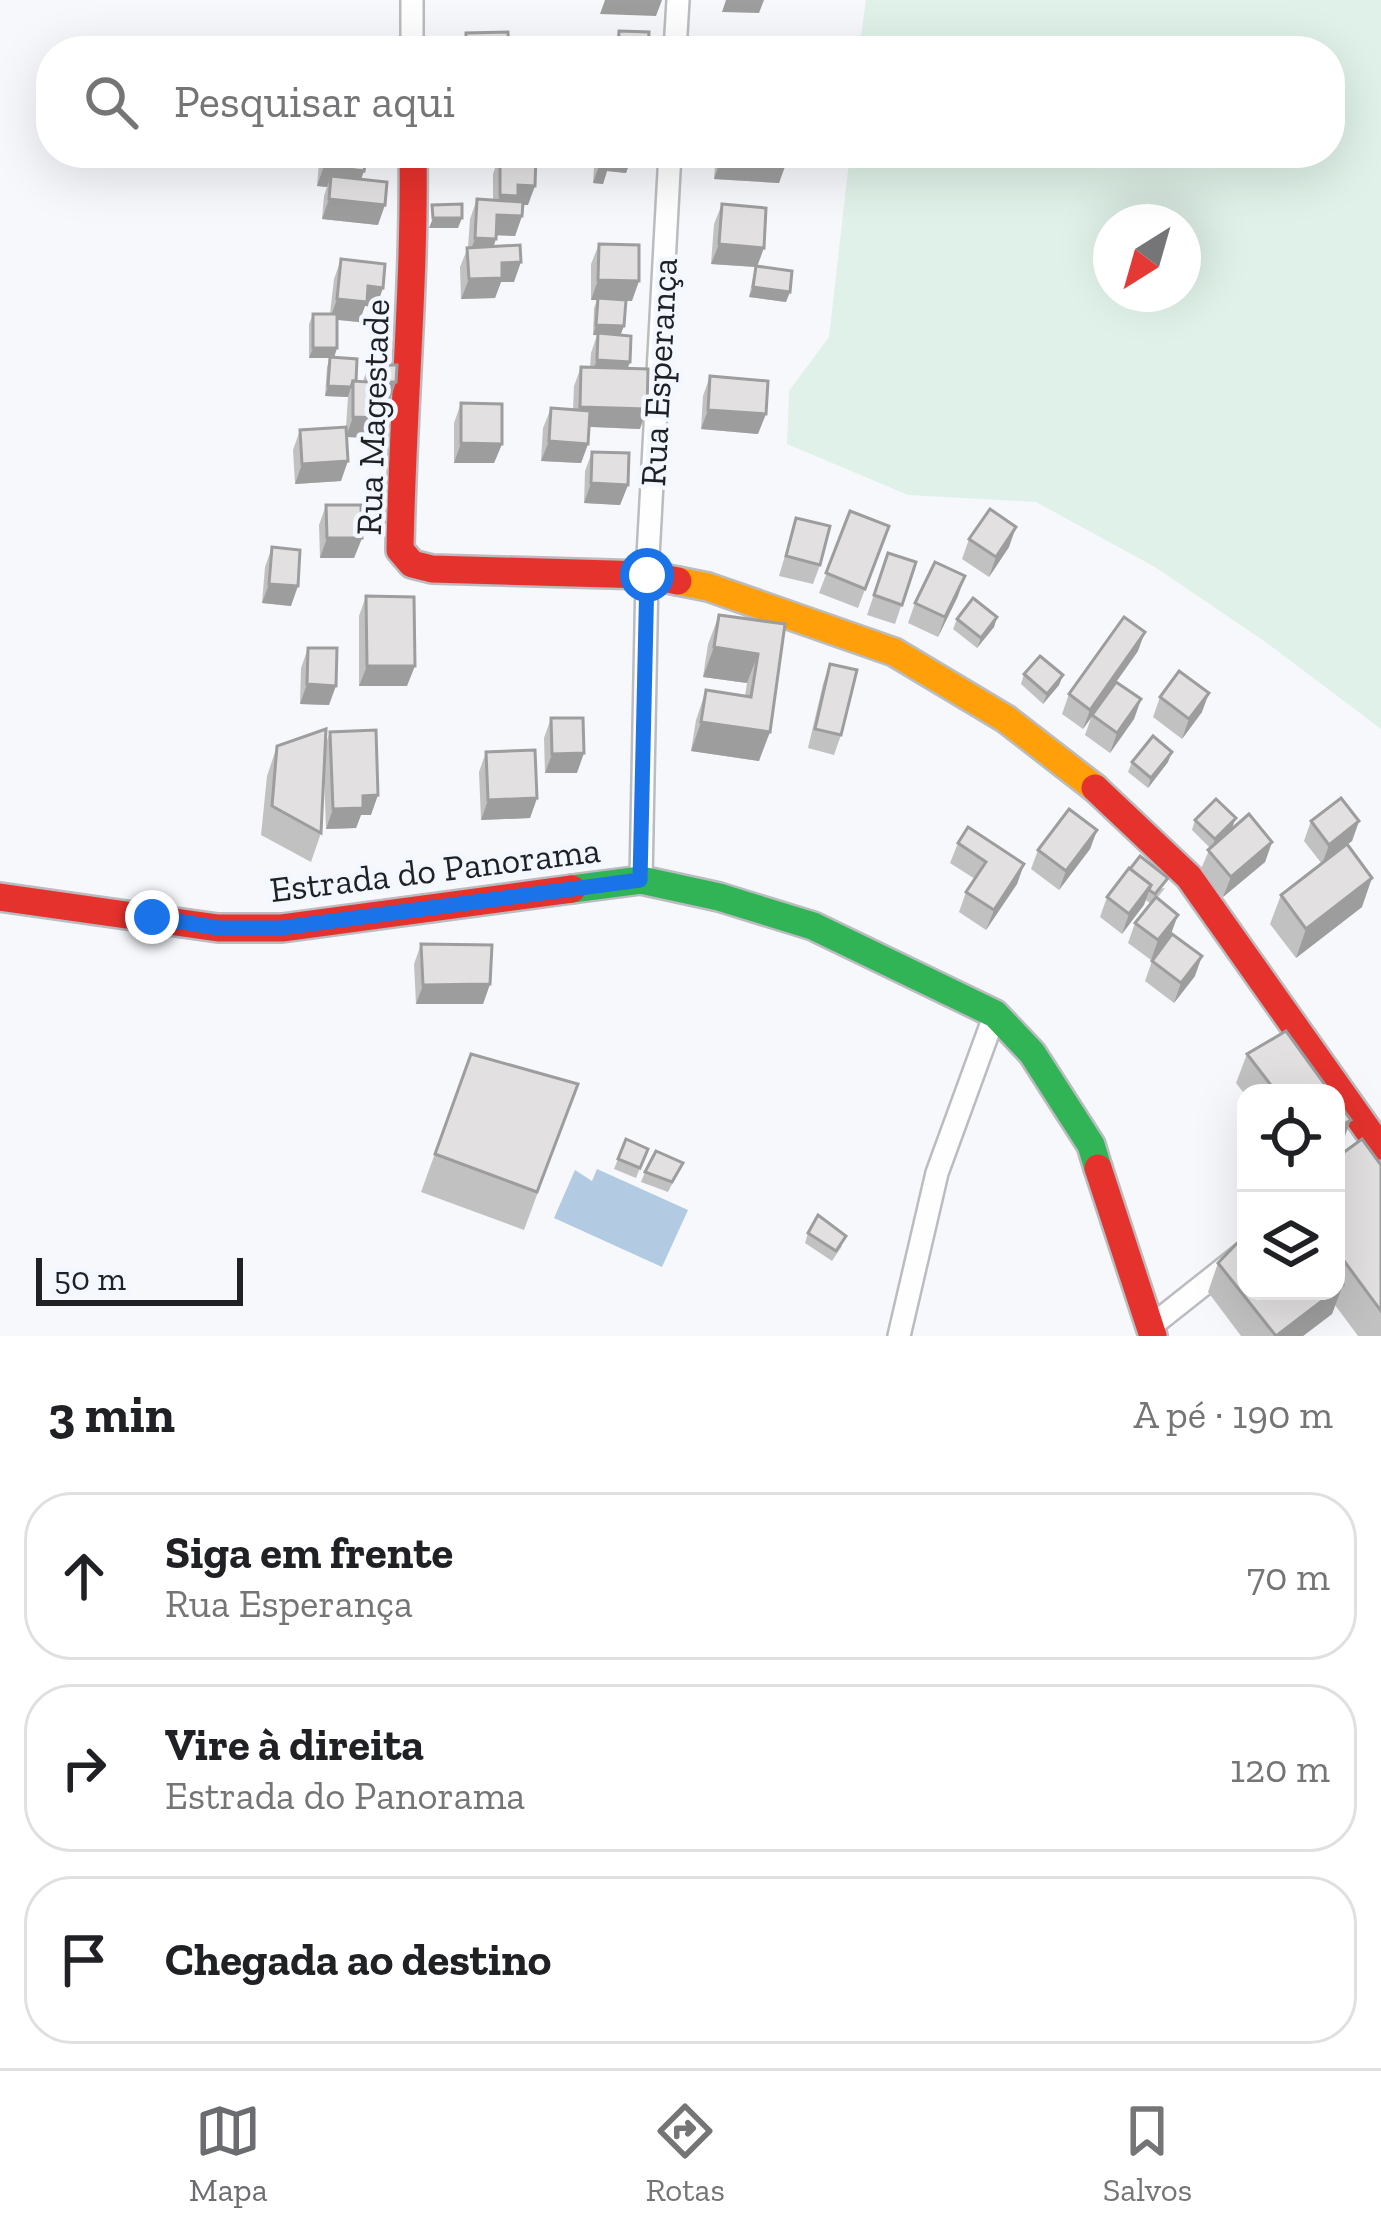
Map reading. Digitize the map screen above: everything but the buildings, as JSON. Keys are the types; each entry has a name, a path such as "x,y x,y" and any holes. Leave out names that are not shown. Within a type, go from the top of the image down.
{"street":[{"path":"412,0 412,36"},
{"path":"676,36 678,0"},
{"name":"Rua Magestade","path":"413,168 400,550 412,564 647,575 708,587 894,652 1006,719 1096,789 1189,877 1375,1149"},
{"name":"Rua Esperança","path":"640,880 647,575 669,168"},
{"name":"Estrada do Panorama","path":"0,897 218,928 281,928 640,880 719,897 813,926 995,1014 1032,1053 1090,1145 1151,1331"},
{"path":"899,1336 937,1173 995,1014"},
{"path":"1151,1331 1237,1259"}],"shaded area":[{"path":"866,0 1381,0 1381,729 1155,567 1036,502 908,495 787,444 789,391 829,337 848,168 1345,168 1345,36 861,36"}],"water":[{"path":"597,1169 688,1210 662,1267 554,1218 575,1170 592,1181"}],"traffic: fast":[{"path":"572,889 641,880 719,897 813,926 995,1014 1032,1053 1091,1145 1098,1168"}],"traffic: slow":[{"path":"678,581 708,587 894,652 1006,719 1095,788"}],"traffic: jam":[{"path":"413,168 400,550 412,564 432,569 647,575 678,581"},
{"path":"1095,788 1189,877 1379,1146"},
{"path":"0,897 218,928 282,928 572,889"},
{"path":"1098,1168 1153,1336"}],"route":[{"path":"152,917 218,928 281,928 640,880 647,575"}]}
